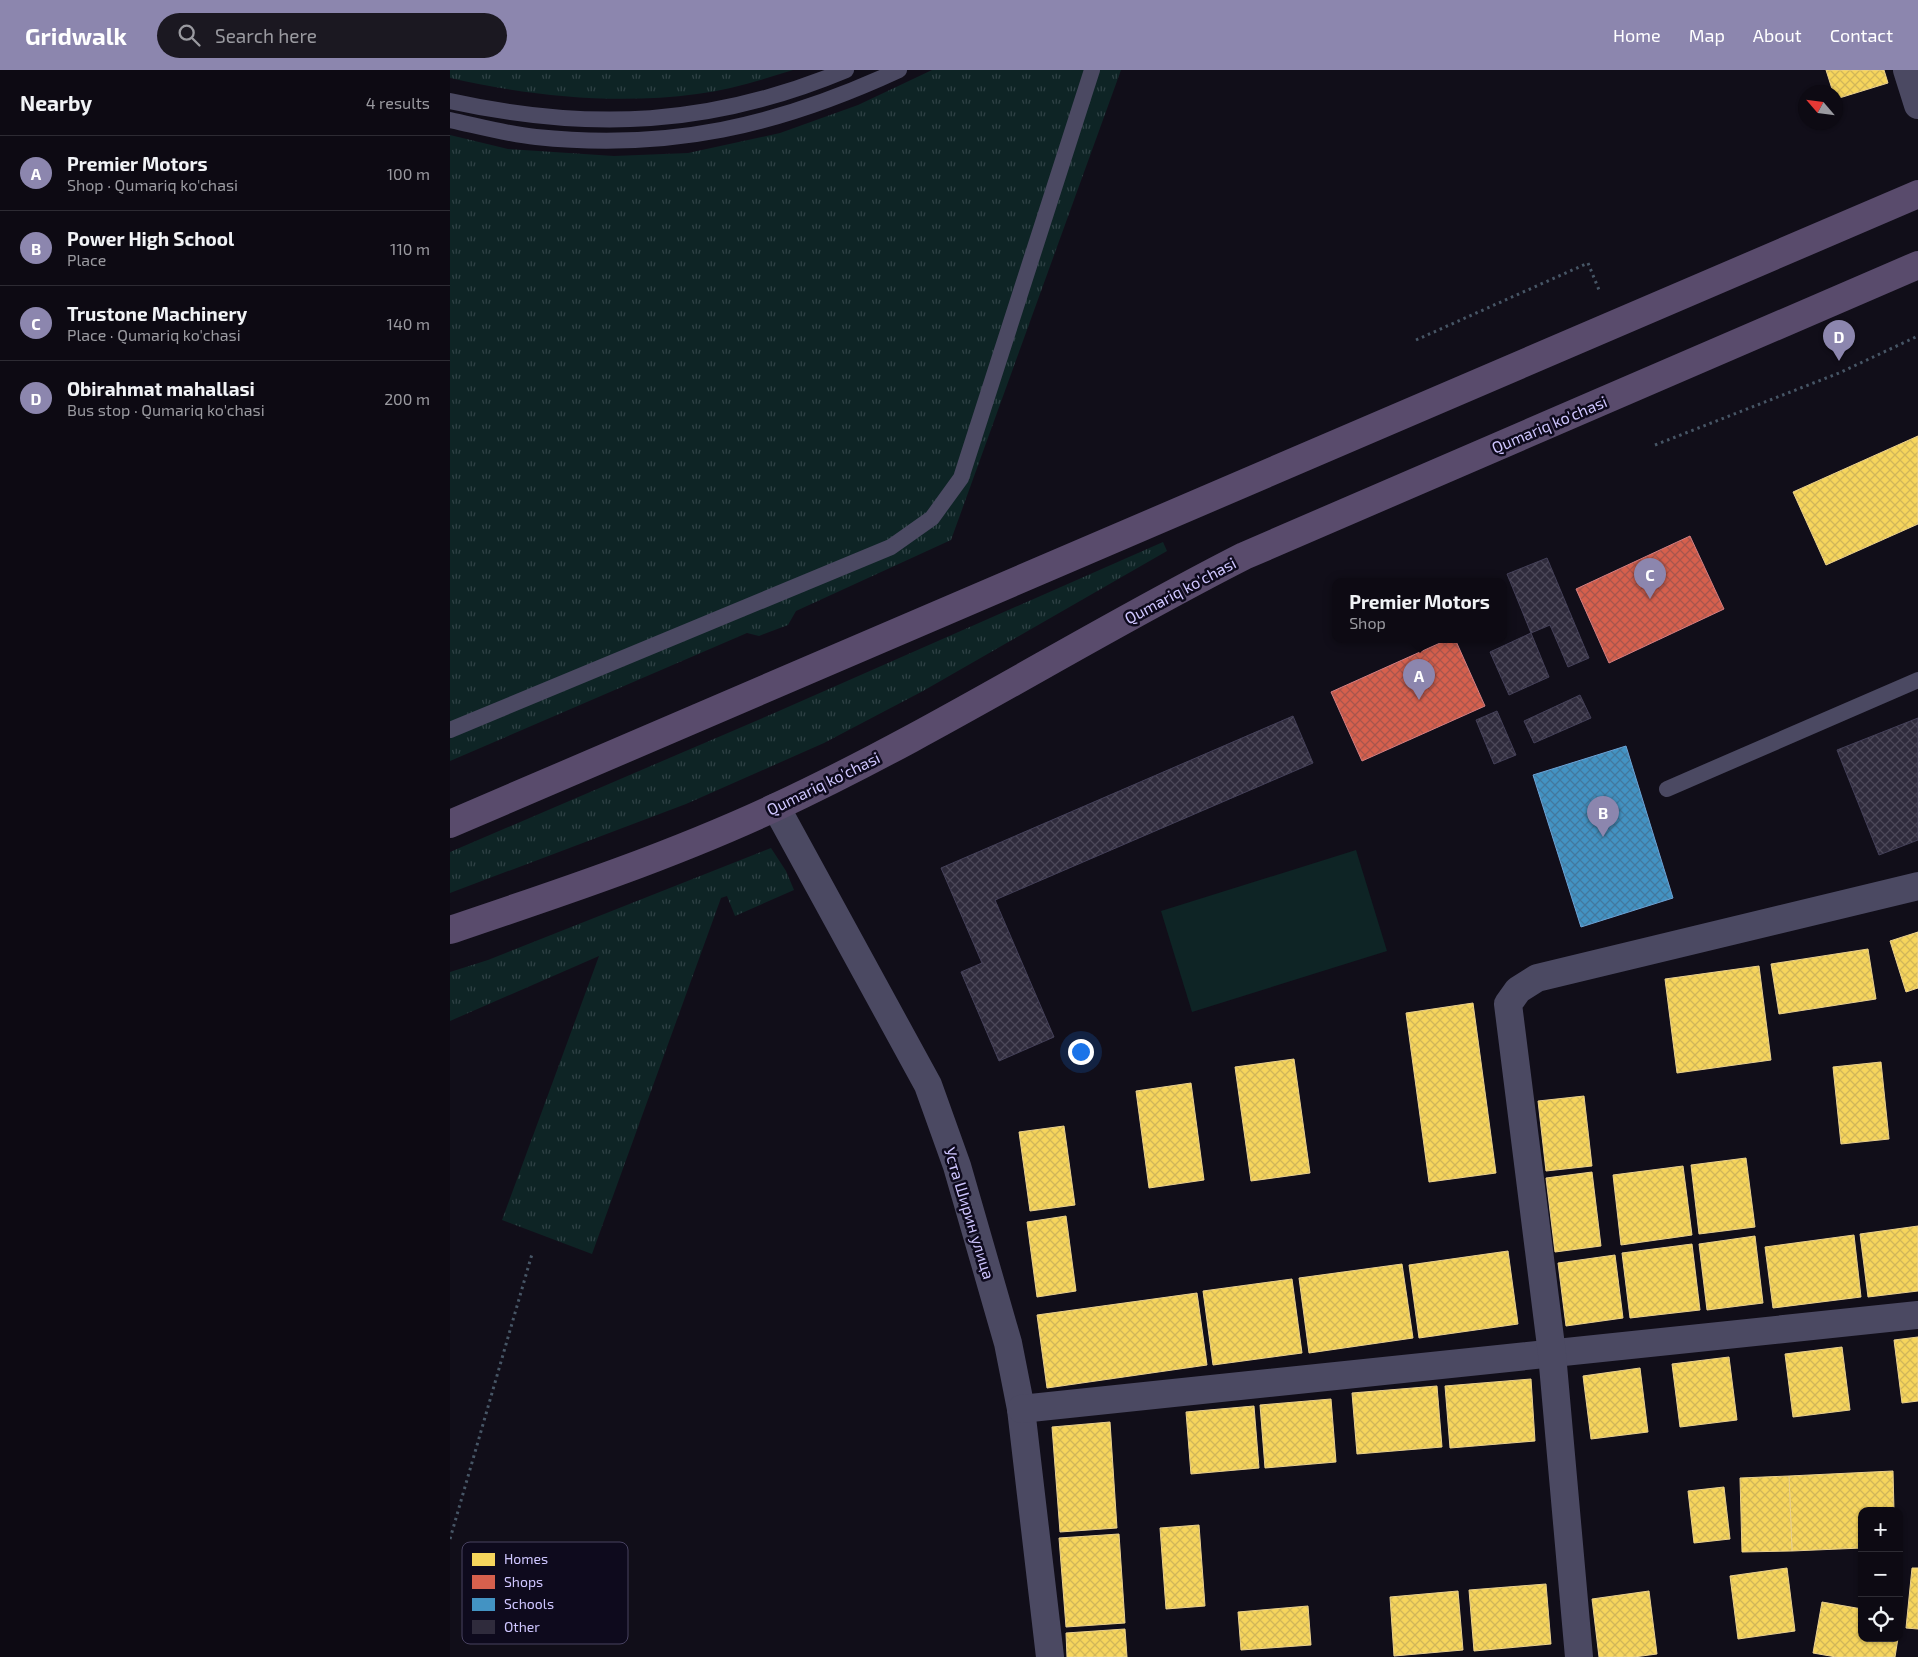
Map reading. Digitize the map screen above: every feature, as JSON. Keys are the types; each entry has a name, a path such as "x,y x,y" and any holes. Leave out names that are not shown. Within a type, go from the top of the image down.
{"main road":[{"path":"450,824 1918,194"},
{"name":"Qumariq ko'chasi","path":"450,930 612,874 776,807 890,750 1152,604 1244,556 1918,265"}],"street":[{"path":"1907,70 1918,105"},
{"name":"Уста Ширин улица","path":"776,807 928,1085 960,1175 1008,1342 1021,1409 1050,1657"},
{"path":"1579,1657 1552,1354 1508,1018 1508,1004 1518,990 1536,978 1918,886"},
{"path":"1021,1409 1918,1315"}],"lane":[{"path":"450,101 535,117 644,119 674,117 704,113 763,100 846,70"},
{"path":"450,120 547,138 612,140 677,138 710,133 788,114 840,96 899,70"},
{"path":"450,730 891,547 932,518 961,478 1092,70"},
{"path":"1667,789 1918,680"}],"path":[{"path":"1416,340 1588,263 1599,290"},
{"path":"1655,445 1839,373 1918,336"},
{"path":"450,1539 532,1254"}],"green space":[{"path":"450,70 793,70 709,92 666,97 604,99 511,90 450,78"},
{"path":"932,70 1121,70 951,540 796,611 788,625 759,636 747,633 450,761 450,135 508,149 614,156 688,153 780,133 858,105"},
{"path":"1163,542 1167,551 923,691 824,743 686,804 450,893 450,852 772,714"},
{"path":"771,848 786,871 794,890 735,916 727,896 721,898 592,1254 502,1220 599,956 450,1021 450,972 488,960"},
{"path":"1356,850 1387,951 1192,1012 1161,911"}],"building: Homes":[{"path":"1826,70 1884,70 1888,83 1843,97 1843,85 1831,85"},
{"path":"1918,436 1918,524 1826,565 1793,492"},
{"path":"1918,932 1918,988 1906,992 1890,941"},
{"path":"1868,949 1876,999 1779,1014 1771,964"},
{"path":"1759,966 1771,1060 1677,1073 1665,979"},
{"path":"1473,1003 1496,1173 1429,1182 1406,1013"},
{"path":"1294,1059 1310,1173 1251,1181 1235,1067"},
{"path":"1881,1062 1889,1139 1841,1144 1833,1067"},
{"path":"1191,1083 1204,1180 1149,1188 1136,1091"},
{"path":"1584,1096 1592,1166 1546,1171 1538,1101"},
{"path":"1064,1126 1075,1205 1030,1211 1019,1132"},
{"path":"1746,1158 1755,1227 1699,1234 1691,1165"},
{"path":"1683,1166 1692,1235 1621,1245 1613,1175"},
{"path":"1592,1172 1601,1246 1555,1252 1546,1178"},
{"path":"1066,1216 1076,1291 1037,1297 1027,1222"},
{"path":"1918,1226 1918,1291 1868,1297 1860,1234"},
{"path":"1854,1235 1861,1297 1773,1308 1765,1247"},
{"path":"1755,1236 1763,1303 1707,1310 1699,1244"},
{"path":"1692,1244 1700,1310 1630,1318 1622,1253"},
{"path":"1508,1251 1518,1324 1419,1338 1409,1265"},
{"path":"1615,1255 1623,1318 1566,1326 1558,1263"},
{"path":"1402,1264 1413,1338 1309,1353 1299,1278"},
{"path":"1292,1279 1302,1353 1213,1365 1203,1291"},
{"path":"1197,1293 1207,1365 1047,1388 1037,1315"},
{"path":"1918,1337 1918,1401 1902,1403 1894,1340"},
{"path":"1842,1347 1850,1410 1793,1417 1785,1354"},
{"path":"1729,1357 1737,1420 1680,1427 1672,1364"},
{"path":"1640,1368 1648,1432 1591,1439 1583,1376"},
{"path":"1531,1379 1535,1441 1450,1448 1445,1386"},
{"path":"1437,1386 1442,1447 1357,1454 1352,1393"},
{"path":"1331,1399 1336,1462 1265,1468 1260,1405"},
{"path":"1254,1406 1259,1468 1191,1474 1186,1412"},
{"path":"1110,1422 1117,1528 1060,1532 1052,1427"},
{"path":"1893,1471 1894,1507 1858,1507 1858,1548 1792,1551 1789,1476"},
{"path":"1789,1476 1792,1551 1742,1552 1740,1478"},
{"path":"1724,1487 1730,1539 1694,1543 1688,1491"},
{"path":"1199,1525 1205,1606 1166,1609 1160,1528"},
{"path":"1119,1534 1125,1623 1066,1627 1059,1538"},
{"path":"1787,1568 1795,1631 1738,1639 1730,1576"},
{"path":"1912,1568 1918,1568 1918,1629 1906,1628"},
{"path":"1546,1584 1551,1644 1474,1651 1469,1590"},
{"path":"1458,1591 1463,1650 1394,1656 1390,1597"},
{"path":"1649,1591 1657,1654 1634,1657 1599,1657 1592,1599"},
{"path":"1822,1602 1858,1608 1858,1642 1897,1642 1895,1657 1836,1657 1813,1653"},
{"path":"1308,1606 1311,1645 1241,1650 1238,1612"},
{"path":"1125,1629 1127,1657 1067,1657 1066,1633"}],"building: Shops":[{"path":"1690,536 1724,609 1609,663 1576,589"},
{"path":"1440,643 1457,643 1485,706 1362,761 1331,692"}],"building: Schools":[{"path":"1626,746 1673,898 1581,927 1533,775"}],"building: Other":[{"path":"1547,558 1589,658 1568,667 1550,625 1531,633 1507,574"},
{"path":"1531,633 1549,677 1509,695 1490,652"},
{"path":"1580,695 1591,718 1534,743 1524,721"},
{"path":"1497,711 1516,755 1494,764 1476,720"},
{"path":"1293,716 1313,763 995,900 1054,1037 999,1061 961,972 982,963 941,868"},
{"path":"1918,718 1918,840 1879,855 1837,750"}],"place":[{"name":"Obirahmat mahallasi","path":"1839,361"},
{"name":"Trustone Machinery","path":"1650,599"},
{"name":"Premier Motors","path":"1419,700"},
{"name":"Power High School","path":"1603,837"}]}
